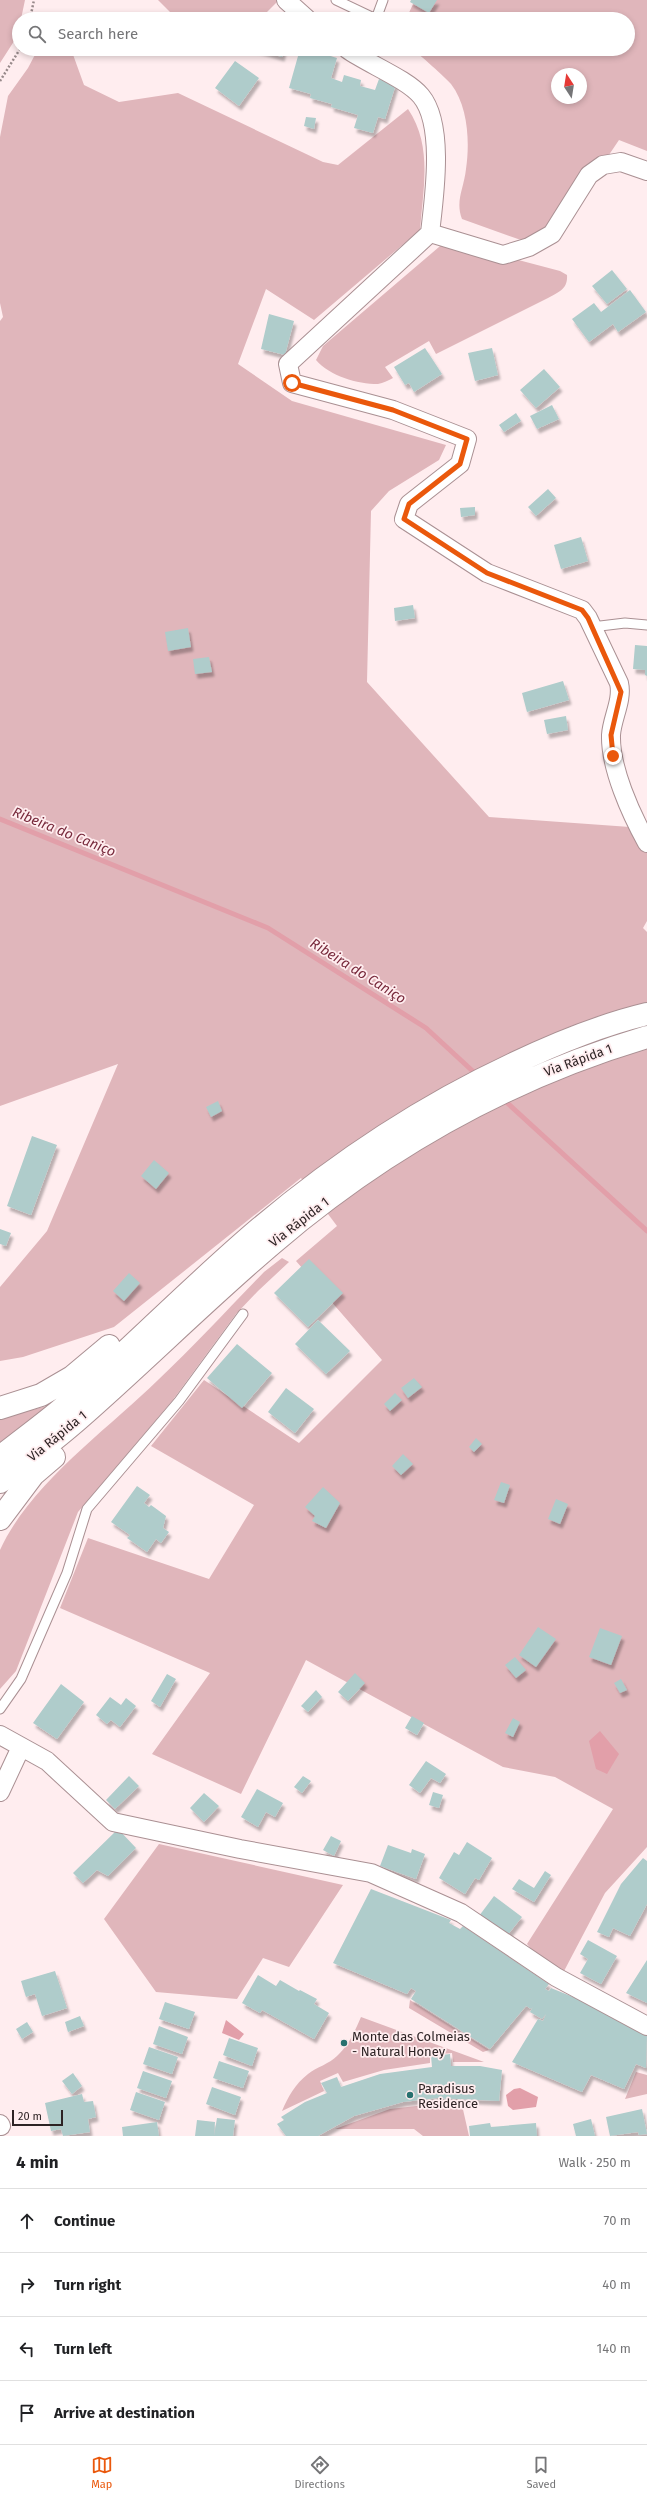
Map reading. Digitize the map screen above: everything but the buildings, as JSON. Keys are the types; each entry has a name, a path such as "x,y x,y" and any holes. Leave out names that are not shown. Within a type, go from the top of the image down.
{"highway":[{"name":"Via Rápida 1","path":"0,1482 79,1419 163,1340 267,1234 333,1171 383,1135 434,1103 535,1053 588,1032 647,1014"},
{"name":"Via Rápida 1","path":"0,1457 72,1400 209,1272 267,1234 345,1187 441,1124 497,1093 591,1054 647,1037"},
{"path":"0,1408 41,1395 72,1377 164,1296 209,1272"},
{"path":"0,1519 33,1475 152,1371 163,1340"}],"street":[{"path":"286,0 299,12"},
{"path":"364,56 422,97 432,118 437,168 430,233 288,364 292,383 393,410 467,439 460,464 409,504 404,519 487,573 582,610 592,627 619,684 621,692 611,735 613,756 626,794 647,843"},
{"path":"430,233 503,255 529,247 552,234 589,175 604,165 621,162 647,171"},
{"path":"0,1735 47,1761 113,1822 240,1849 371,1873 461,1912 556,1977 647,2026"},
{"path":"0,1792 21,1747"}],"lane":[{"path":"336,0 361,12"},
{"path":"379,12 383,0"},
{"path":"592,627 625,623 647,625"},
{"path":"0,1709 21,1680 67,1573 87,1509 178,1401 244,1314"}],"path":[{"path":"31,12 34,0"},
{"path":"0,81 16,56"}],"shaded area":[{"path":"0,0 25,0 22,12 12,12 12,44 0,63"},
{"path":"158,0 278,1 267,12 170,12"},
{"path":"415,0 647,0 647,151 619,140 567,217 533,241 518,239 462,219 459,206 465,176 468,147 466,125 464,113 457,93 444,76 420,56 635,56 635,12 409,12"},
{"path":"34,56 74,56 84,85 119,102 178,93 323,162 338,165 408,109 416,123 424,153 424,183 420,230 314,320 266,289 238,364 292,401 446,445 439,460 389,491 371,511 367,682 489,817 630,827 647,840 647,921 643,928 647,932 647,1847 605,1893 563,1973 538,1957 527,1944 613,1809 555,1777 503,1767 306,1660 241,1794 152,1754 210,1673 60,1608 88,1538 209,1579 254,1505 151,1446 204,1380 299,1443 382,1360 296,1261 337,1226 301,1178 114,1327 23,1357 0,1361 0,1287 47,1231 118,1064 0,1106 0,321 3,317 0,303 0,137 8,96 28,68"},
{"path":"446,241 560,271 567,275 566,284 562,290 556,294 436,354 429,341 385,367 393,378 380,384 353,381 336,375 316,360 323,346"},
{"path":"282,1258 289,1262 236,1314 172,1401 78,1512 16,1671 0,1689 0,1550 13,1526 30,1503 71,1459 158,1380 199,1340 264,1272"},
{"path":"51,1405 0,1445 0,1418"},
{"path":"600,1731 619,1754 607,1774 596,1769 589,1741"},
{"path":"159,1844 343,1885 289,1967 263,1958 237,1999 156,1992 104,1919"},
{"path":"410,2000 489,2050 483,2052 409,2008"},
{"path":"361,2017 484,2062 453,2062 452,2053 430,2055 430,2063 384,2070 343,2082 338,2073 320,2081 324,2091 282,2111 292,2091 303,2078 334,2059 341,2052 351,2038"},
{"path":"226,2020 244,2034 239,2040 222,2033"},
{"path":"636,2072 647,2075 647,2094 625,2099"},
{"path":"520,2088 538,2097 536,2107 513,2110 508,2106 506,2095 514,2089"},
{"path":"443,2103 462,2105 469,2136 423,2136 414,2129 335,2129 390,2109"}],"waterway":[{"name":"Ribeira do Caniço","path":"0,819 268,928 426,1028 478,1076"},
{"name":"Ribeira do Caniço","path":"503,1099 647,1231"}],"place":[{"name":"Monte das Colmeias - Natural Honey","path":"344,2043"},
{"name":"Paradisus Residence","path":"410,2095"}],"route":[{"path":"292,383 393,410 467,439 460,464 409,504 404,519 487,573 582,610 588,618 601,645 619,684 621,692 611,735 613,756"}]}
